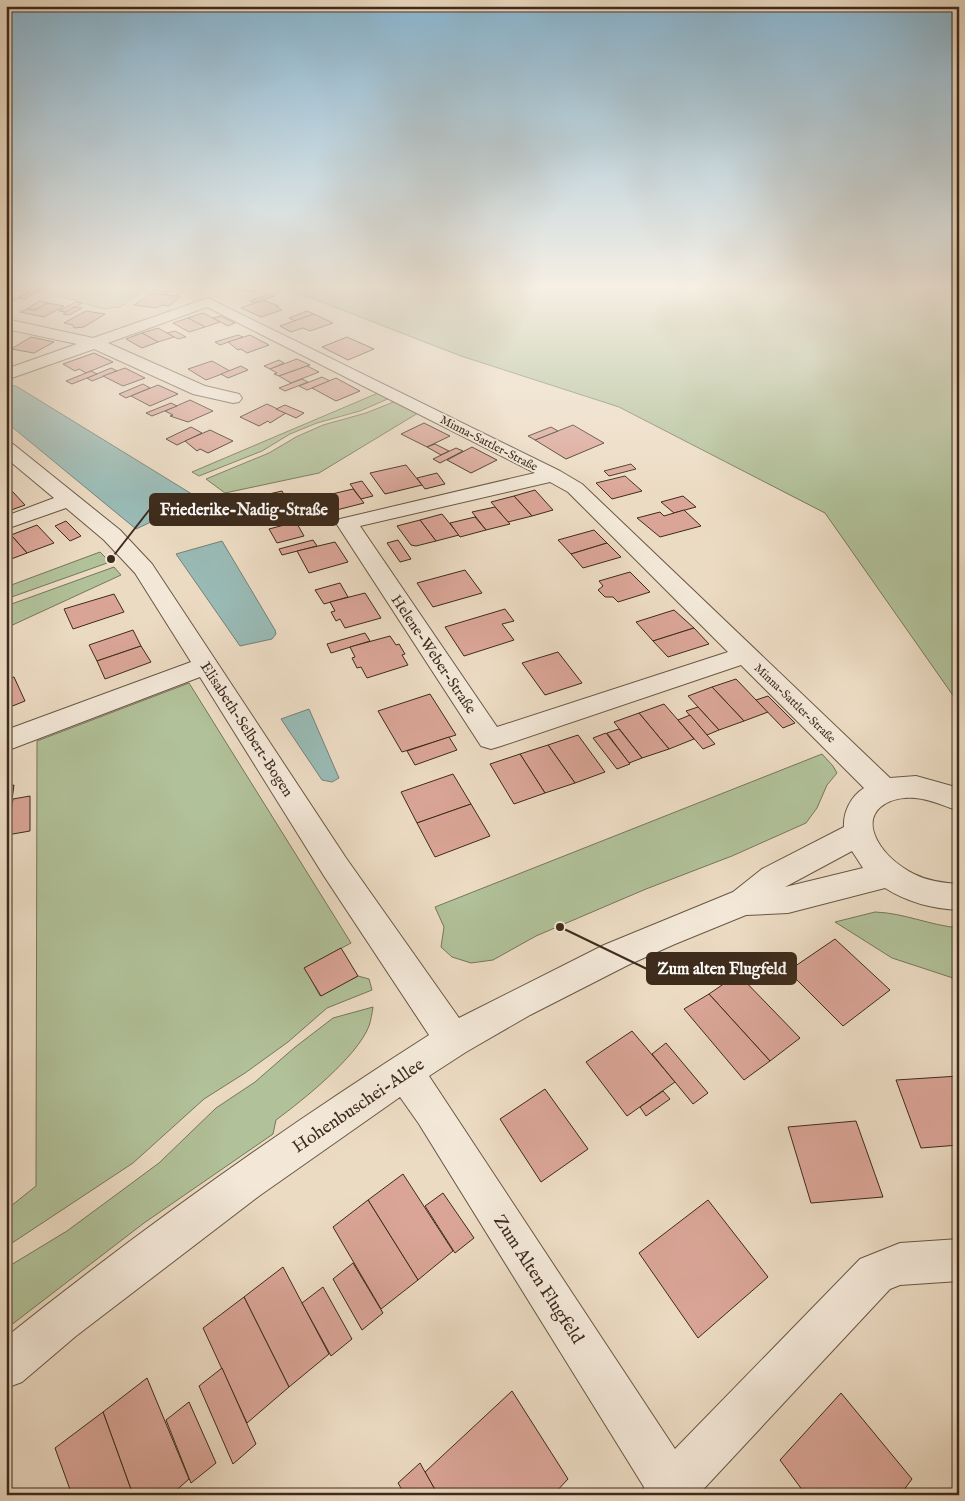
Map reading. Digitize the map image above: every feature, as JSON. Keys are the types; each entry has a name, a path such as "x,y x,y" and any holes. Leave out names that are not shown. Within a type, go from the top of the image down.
{"street":[{"name":"Minna-Sattler-Straße","path":"6,375 61,355"},
{"path":"121,355 199,390 233,398"},
{"name":"Minna-Sattler-Straße","path":"314,355 553,475 575,488 884,790"},
{"name":"Elisabeth-Selbert-Bogen","path":"6,448 112,535 144,569 336,867 453,1040"},
{"name":"Helene-Weber-Straße","path":"553,475 347,523 491,739 744,654"},
{"path":"6,523 70,499"},
{"path":"6,741 206,665"},
{"path":"959,800 944,793 922,787 900,786 884,790 867,800 859,815 859,833 867,852 889,874 905,885 931,895 959,897"},
{"name":"Hohenbuschei-Allee","path":"6,1366 61,1321 245,1182 453,1040 593,966 663,934 744,902 773,878 859,833"},
{"name":"Hohenbuschei-Allee","path":"744,902 788,900 889,874"},
{"name":"Zum Alten Flugfeld","path":"404,1072 432,1111 669,1491 875,1274 900,1264 959,1260"}],"green space":[{"path":"459,355 959,355 959,704 825,513 619,407"},
{"path":"378,393 390,398 360,411 317,423 290,434 262,451 199,476 192,472"},
{"path":"396,401 418,413 319,473 225,493 206,479 269,453 296,437 323,425 366,413"},
{"path":"100,552 110,562 6,599 6,587"},
{"path":"114,567 121,575 6,628 6,606"},
{"path":"189,683 351,943 305,968 320,996 358,976 369,979 372,990 327,1008 288,1042 245,1073 204,1099 133,1163 6,1247 6,1210 36,1186 37,741"},
{"path":"822,754 837,773 827,785 817,808 806,823 732,856 646,889 536,936 493,960 471,963 452,957 441,947 444,927 435,907"},
{"path":"875,912 896,914 959,928 959,980 892,958 835,922"},
{"path":"373,1007 369,1026 353,1051 328,1077 276,1120 273,1134 144,1223 6,1329 6,1268 67,1231 159,1163 216,1108 255,1082 294,1048 333,1018"}],"water":[{"path":"6,385 16,386 200,499 136,529 6,422"},
{"path":"222,541 275,630 276,634 272,639 240,646 176,554"},
{"path":"309,709 339,778 332,782 322,780 281,719"}],"building":[{"path":"88,355 98,355 113,362 86,373 79,369 75,371 63,364"},
{"path":"338,355 360,355 348,360"},
{"path":"297,359 310,365 279,376 270,369"},
{"path":"279,360 284,363 270,369 264,366"},
{"path":"212,361 230,371 206,380 188,369"},
{"path":"241,366 248,370 228,378 221,374"},
{"path":"307,366 319,372 291,383 279,376"},
{"path":"111,368 117,371 92,381 87,378"},
{"path":"125,368 145,378 123,386 103,376"},
{"path":"91,371 97,374 72,384 66,381"},
{"path":"322,377 330,381 307,390 299,386"},
{"path":"336,378 360,391 336,401 312,388"},
{"path":"302,379 308,382 285,391 279,388"},
{"path":"143,384 150,388 126,398 119,394"},
{"path":"158,385 178,394 150,406 131,396"},
{"path":"190,400 213,411 188,422 170,416 173,415 165,411"},
{"path":"171,403 177,406 152,416 146,413"},
{"path":"267,404 286,413 270,423 268,421 259,426 240,417"},
{"path":"285,405 304,413 296,418 276,409"},
{"path":"424,423 450,436 427,447 401,434"},
{"path":"573,425 604,443 566,459 535,440"},
{"path":"191,427 202,433 177,445 166,439"},
{"path":"551,427 558,431 535,440 528,436"},
{"path":"210,430 233,441 208,453 200,449 197,451 185,441"},
{"path":"435,444 449,451 441,455 427,447"},
{"path":"472,447 497,460 471,473 447,460"},
{"path":"456,448 463,451 440,463 433,459"},
{"path":"631,464 636,469 609,476 604,471"},
{"path":"406,465 422,485 385,494 370,473"},
{"path":"437,473 445,484 425,489 417,478"},
{"path":"625,476 642,491 612,499 596,483"},
{"path":"362,481 373,496 361,499 350,484"},
{"path":"353,489 364,503 321,514 311,499"},
{"path":"535,490 553,510 532,516 514,496"},
{"path":"12,491 25,505 6,512 6,493"},
{"path":"282,491 295,513 259,522 247,499"},
{"path":"514,496 532,516 508,522 491,502"},
{"path":"683,496 696,507 674,513 661,502"},
{"path":"495,507 510,524 486,530 472,512"},
{"path":"684,510 701,526 660,537 637,518 660,512 664,516"},
{"path":"442,514 459,535 436,541 420,520"},
{"path":"475,517 486,530 460,537 450,523"},
{"path":"420,520 436,541 416,546 411,545 397,526"},
{"path":"66,521 81,536 70,541 55,526"},
{"path":"296,522 304,536 277,543 269,529"},
{"path":"37,525 54,543 27,553 11,535"},
{"path":"594,530 607,543 571,554 558,540"},
{"path":"11,535 27,553 6,561 6,537"},
{"path":"313,540 317,546 282,555 279,549"},
{"path":"398,540 411,559 400,562 387,543"},
{"path":"335,542 348,562 309,573 297,551"},
{"path":"607,543 621,557 583,568 571,554"},
{"path":"465,570 482,593 433,607 417,583"},
{"path":"630,572 650,592 618,602 613,597 605,597 598,590 603,586 599,581"},
{"path":"340,583 348,597 324,604 315,590"},
{"path":"365,593 381,618 345,628 340,619 336,621 331,612 335,611 330,602"},
{"path":"114,594 124,612 73,629 64,609"},
{"path":"505,609 514,621 502,624 514,640 464,656 445,627"},
{"path":"674,610 694,628 653,641 636,622"},
{"path":"694,628 709,644 668,657 653,641"},
{"path":"133,630 141,646 97,661 89,645"},
{"path":"365,633 370,641 331,653 327,644"},
{"path":"390,636 396,645 399,644 405,654 402,655 408,665 367,678 361,667 357,668 352,658 355,657 350,647"},
{"path":"141,646 151,662 105,679 97,661"},
{"path":"558,652 582,683 545,695 522,663"},
{"path":"14,677 25,701 10,707 6,698 6,679"},
{"path":"736,679 768,712 744,721 712,687"},
{"path":"712,687 744,721 719,730 688,696"},
{"path":"430,694 456,735 402,752 378,711"},
{"path":"768,696 795,723 783,728 756,700"},
{"path":"664,704 694,739 669,749 639,713"},
{"path":"698,707 719,730 707,735 686,711"},
{"path":"639,713 669,749 642,758 614,722"},
{"path":"690,715 715,744 703,749 678,720"},
{"path":"619,729 642,758 629,763 607,733"},
{"path":"606,733 630,764 617,769 593,738"},
{"path":"578,735 605,772 575,783 548,745"},
{"path":"449,737 457,750 415,765 407,751"},
{"path":"548,745 575,783 545,793 520,754"},
{"path":"520,754 545,793 514,804 490,764"},
{"path":"453,774 471,804 417,823 401,792"},
{"path":"14,785 8,830 6,830 6,787"},
{"path":"30,796 30,831 7,835 13,799"},
{"path":"471,804 490,836 435,857 417,823"},
{"path":"835,939 890,990 843,1026 788,971"},
{"path":"341,948 358,976 321,996 304,968"},
{"path":"738,974 800,1038 770,1061 709,994"},
{"path":"709,994 770,1061 744,1080 684,1009"},
{"path":"632,1031 675,1082 627,1116 586,1062"},
{"path":"666,1043 708,1093 693,1104 652,1054"},
{"path":"959,1076 959,1145 921,1148 896,1080"},
{"path":"545,1089 588,1149 541,1182 500,1119"},
{"path":"663,1091 670,1099 646,1116 640,1107"},
{"path":"856,1121 883,1197 811,1203 788,1127"},
{"path":"403,1174 453,1251 418,1280 368,1200"},
{"path":"443,1193 474,1238 455,1253 425,1206"},
{"path":"368,1200 418,1280 381,1309 333,1227"},
{"path":"708,1200 768,1277 698,1338 639,1253"},
{"path":"353,1263 383,1313 362,1330 333,1279"},
{"path":"283,1267 329,1354 289,1387 244,1297"},
{"path":"323,1287 352,1339 331,1356 302,1303"},
{"path":"244,1297 289,1387 247,1423 203,1328"},
{"path":"222,1368 256,1444 233,1464 199,1386"},
{"path":"147,1378 189,1479 171,1495 133,1495 103,1412"},
{"path":"512,1391 568,1479 553,1495 438,1495 425,1472"},
{"path":"841,1393 912,1479 900,1495 806,1495 780,1460"},
{"path":"189,1402 216,1463 191,1483 166,1420"},
{"path":"103,1412 133,1495 72,1495 55,1448"},
{"path":"420,1463 438,1495 405,1495 398,1483"}],"place":[{"name":"Friederike-Nadig-Straße","path":"111,559"},
{"name":"Zum alten Flugfeld","path":"560,927"}]}
